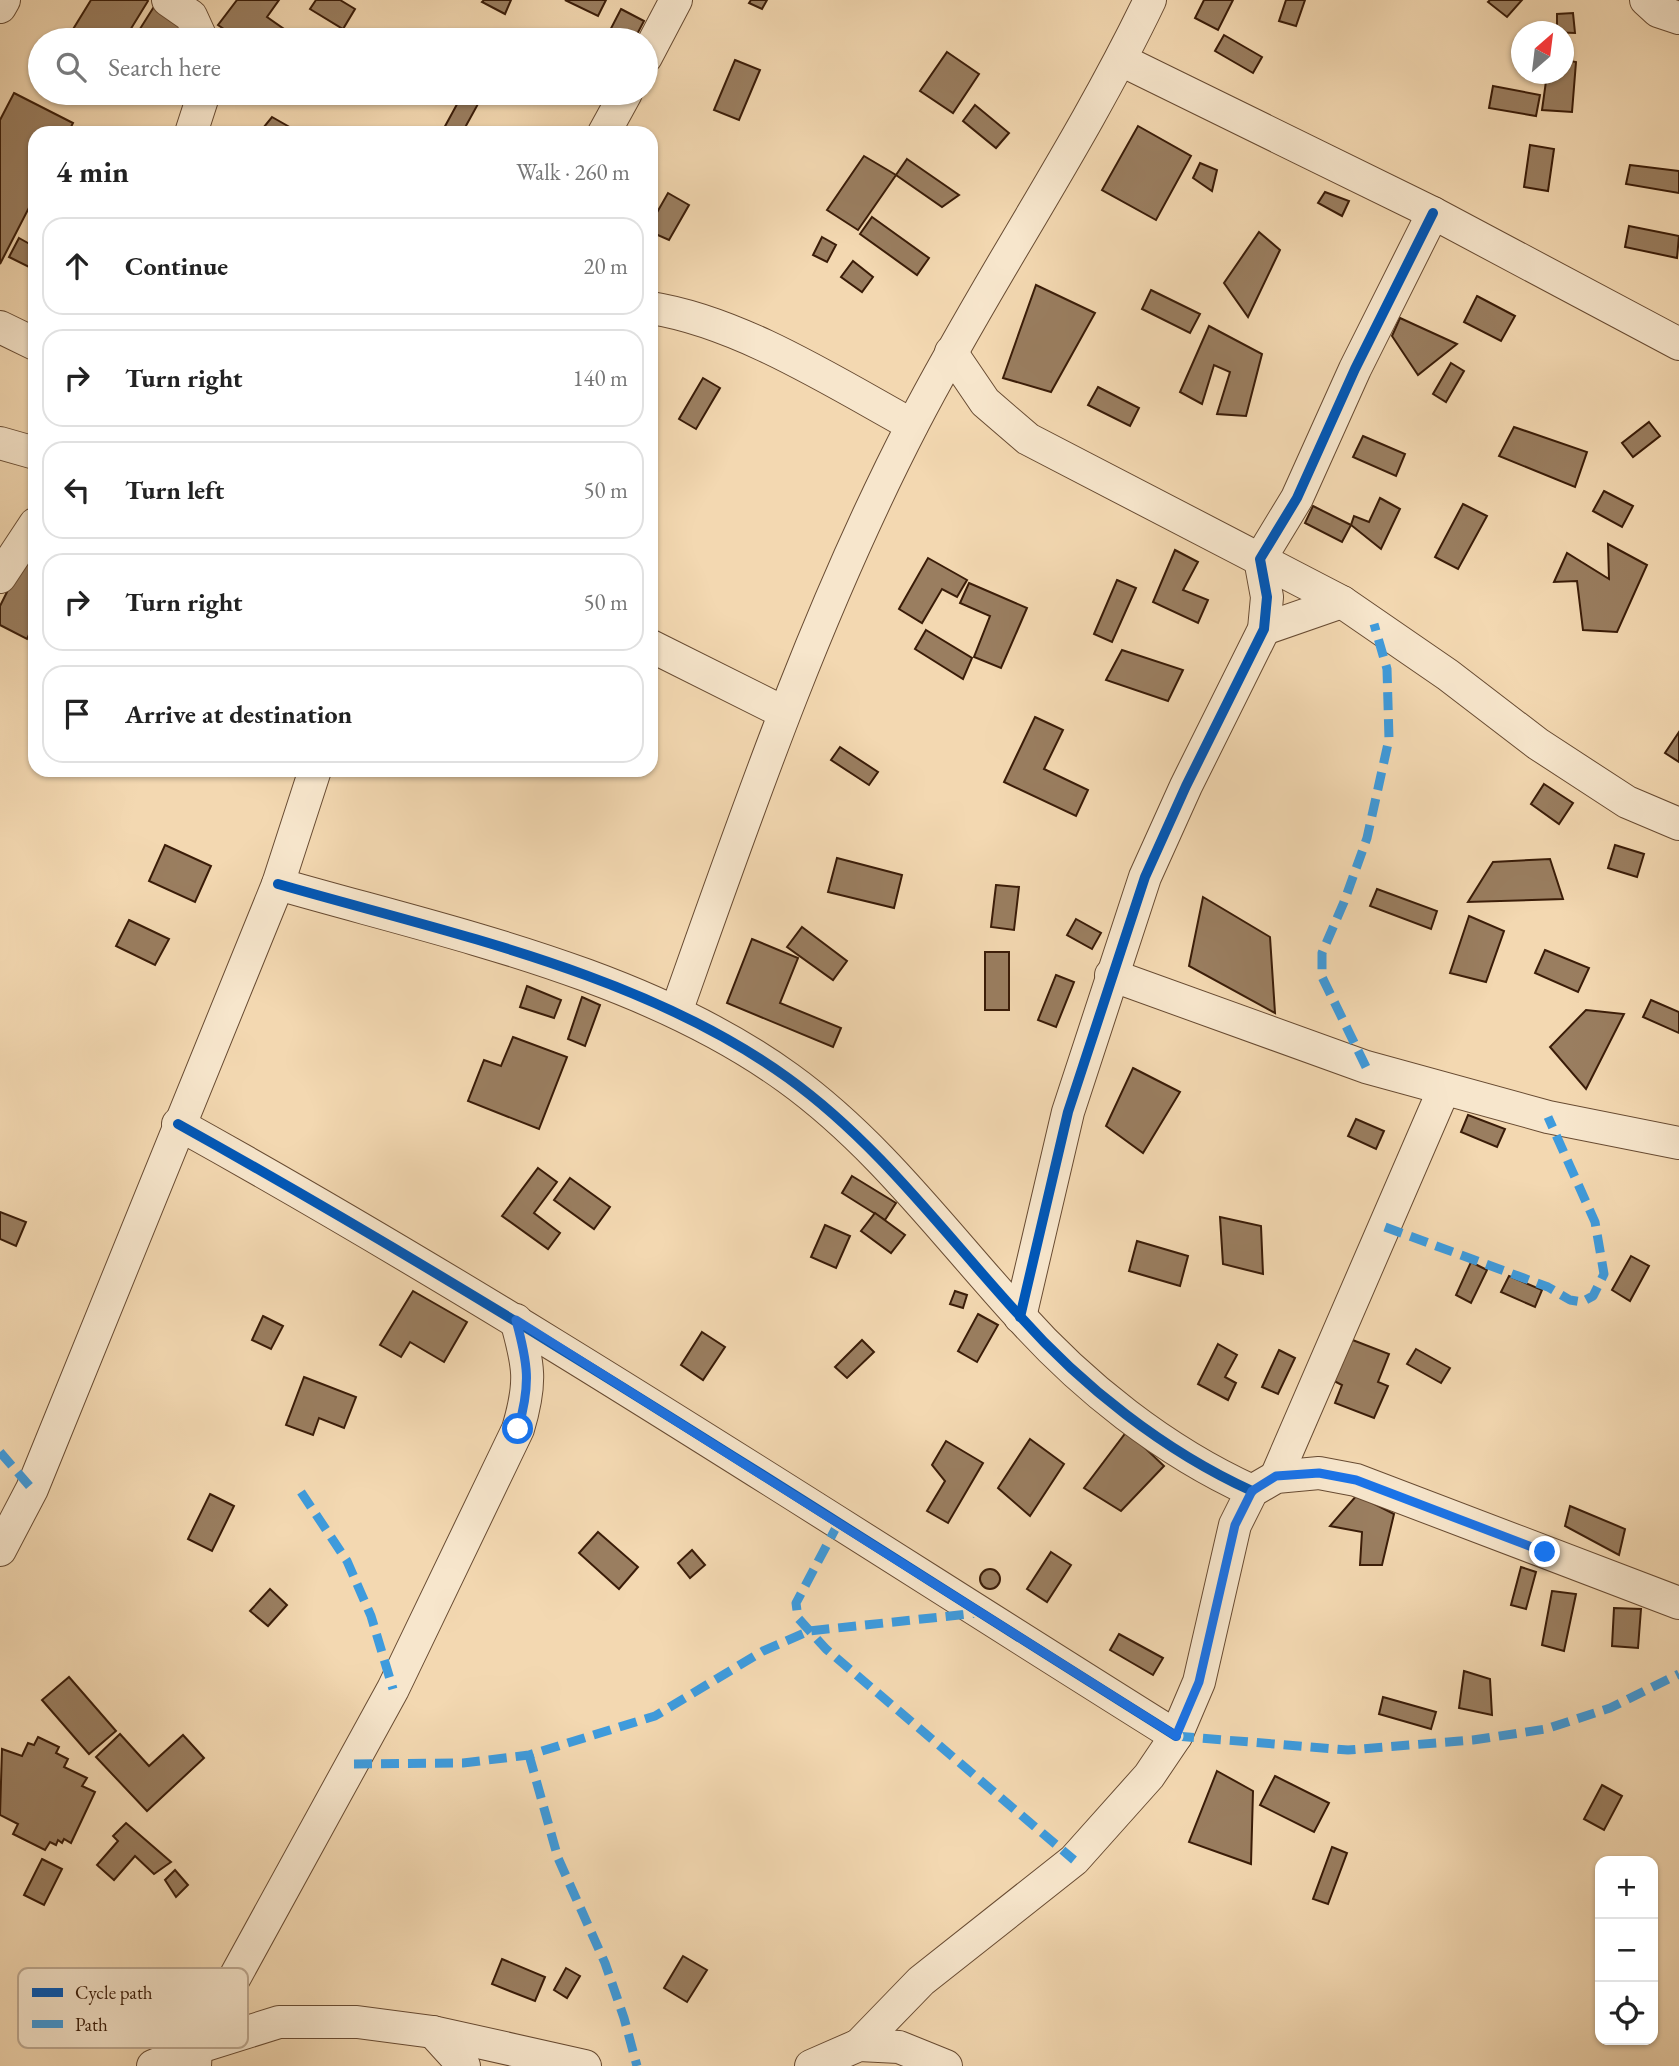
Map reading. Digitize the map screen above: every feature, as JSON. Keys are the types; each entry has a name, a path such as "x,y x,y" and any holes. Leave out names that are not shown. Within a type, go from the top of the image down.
{"street":[{"path":"0,7 4,0"},
{"path":"168,0 191,16 196,28"},
{"path":"658,34 676,0"},
{"path":"676,1012 783,712 843,572 912,425 951,352 1031,220 1121,60 1150,0"},
{"path":"1646,0 1658,11 1679,18"},
{"path":"1121,60 1433,213 1679,344"},
{"path":"193,126 200,105"},
{"path":"608,126 619,105"},
{"path":"1020,1317 1068,1112 1145,877 1186,786 1264,629 1267,597 1260,559 1297,498 1355,369 1433,213"},
{"path":"658,309 744,337 912,425"},
{"path":"0,327 28,341"},
{"path":"951,352 985,402 1028,439 1342,602 1447,675 1538,744 1627,802 1679,824"},
{"path":"0,443 28,451"},
{"path":"0,577 28,535"},
{"path":"1264,629 1342,602"},
{"path":"658,650 783,712"},
{"path":"0,1549 32,1489 178,1124 278,884 313,777"},
{"path":"278,884 513,952 602,981 676,1012 787,1078 857,1136 917,1199 1020,1317 1071,1366 1139,1423 1206,1471 1264,1484 1319,1473 1356,1480 1679,1603"},
{"path":"1111,975 1366,1067 1548,1117 1679,1143"},
{"path":"811,2066 859,2045 921,1982 1074,1860 1149,1776 1176,1736 1199,1682 1235,1525 1264,1484 1444,1088"},
{"path":"178,1124 345,1217 516,1320 1176,1736"},
{"path":"244,1968 388,1700 518,1429 527,1396 528,1365 516,1320"},
{"path":"248,2035 279,2022 358,2022 433,2032 585,2066"},
{"path":"433,2032 464,2066"},
{"path":"859,2045 898,2047 946,2066"},
{"path":"153,2066 196,2057 217,2048"}],"building":[{"path":"91,0 148,1 131,28 74,28"},
{"path":"237,0 279,0 267,17 283,28 222,28 218,25"},
{"path":"316,0 340,0 355,9 341,28 310,9"},
{"path":"511,0 505,14 482,2"},
{"path":"565,0 606,0 598,16"},
{"path":"751,0 767,0 762,9 749,3"},
{"path":"1204,0 1233,0 1218,30 1195,18"},
{"path":"1286,0 1305,0 1296,26 1279,21"},
{"path":"1522,0 1507,17 1488,2"},
{"path":"155,5 191,27 190,28 141,28"},
{"path":"621,9 644,21 640,28 611,28"},
{"path":"1573,13 1574,21 1557,21 1557,14"},
{"path":"1224,35 1262,57 1253,73 1215,51"},
{"path":"947,52 979,74 953,113 920,91"},
{"path":"735,60 760,70 739,120 714,110"},
{"path":"1576,62 1572,112 1542,110 1546,84 1574,84"},
{"path":"1493,86 1540,95 1536,116 1489,108"},
{"path":"14,93 28,100 28,105 38,105 73,123 72,126 28,126 28,210 0,264 0,120"},
{"path":"457,105 477,105 466,126 445,126"},
{"path":"975,105 1009,133 996,148 963,121"},
{"path":"272,117 288,126 265,126"},
{"path":"1138,126 1191,156 1156,220 1102,190"},
{"path":"1530,145 1554,149 1548,191 1524,187"},
{"path":"864,156 896,175 858,230 827,210"},
{"path":"907,159 959,195 942,207 896,175"},
{"path":"1200,163 1217,170 1212,191 1193,178"},
{"path":"1630,165 1679,171 1679,193 1626,184"},
{"path":"1325,192 1349,201 1342,216 1318,203"},
{"path":"668,193 689,205 669,240 658,235 658,211"},
{"path":"872,217 929,258 917,275 860,234"},
{"path":"1629,226 1679,236 1677,258 1625,247"},
{"path":"1259,232 1280,250 1248,317 1224,283"},
{"path":"822,237 836,245 827,262 813,255"},
{"path":"19,238 28,243 28,266 9,257"},
{"path":"853,261 873,277 862,292 841,277"},
{"path":"1036,285 1095,313 1051,392 1003,378"},
{"path":"1151,290 1200,314 1190,333 1142,309"},
{"path":"1477,296 1515,316 1501,341 1464,322"},
{"path":"1400,318 1457,344 1418,375 1392,336"},
{"path":"1209,326 1262,354 1246,416 1217,414 1230,372 1214,365 1202,404 1180,392"},
{"path":"1451,363 1464,371 1446,402 1433,394"},
{"path":"703,378 720,388 696,429 679,419"},
{"path":"1098,387 1139,408 1130,426 1088,405"},
{"path":"1649,422 1660,436 1633,457 1622,443"},
{"path":"1514,427 1587,452 1575,487 1499,456"},
{"path":"1363,436 1405,454 1396,476 1353,457"},
{"path":"1604,491 1633,506 1622,527 1593,511"},
{"path":"1380,498 1400,509 1381,549 1351,525 1354,516 1369,522"},
{"path":"1463,504 1487,516 1458,569 1435,557"},
{"path":"1313,506 1351,525 1342,542 1305,523"},
{"path":"1608,544 1647,565 1617,632 1583,630 1577,581 1554,582 1567,553 1609,579"},
{"path":"1175,550 1198,562 1183,590 1208,600 1198,623 1153,602"},
{"path":"24,558 28,560 27,639 0,625 0,606"},
{"path":"928,558 967,580 957,597 942,589 922,623 899,609"},
{"path":"1117,580 1136,588 1112,642 1094,634"},
{"path":"969,583 1027,608 1001,668 974,657 990,616 960,603"},
{"path":"926,630 972,658 963,679 915,649"},
{"path":"1122,650 1183,670 1168,701 1106,680"},
{"path":"1035,717 1063,730 1044,769 1088,790 1076,816 1004,782"},
{"path":"1679,732 1679,762 1665,753"},
{"path":"840,747 878,772 869,785 831,760"},
{"path":"1544,784 1573,803 1559,824 1531,804"},
{"path":"165,845 211,866 195,902 149,881"},
{"path":"1615,845 1644,854 1637,877 1608,868"},
{"path":"837,858 902,875 894,908 828,892"},
{"path":"1550,859 1563,899 1468,902 1493,862"},
{"path":"996,885 1019,887 1014,930 991,927"},
{"path":"1377,889 1437,911 1431,929 1370,906"},
{"path":"1203,897 1270,937 1275,1013 1189,966"},
{"path":"1469,916 1504,931 1486,982 1450,973"},
{"path":"1076,919 1101,933 1092,949 1067,935"},
{"path":"129,920 169,939 155,965 116,946"},
{"path":"802,927 847,961 833,980 787,947"},
{"path":"752,939 798,958 780,1003 841,1028 833,1047 727,1003"},
{"path":"1545,950 1589,968 1578,992 1535,973"},
{"path":"985,952 1009,952 1009,1010 985,1010"},
{"path":"1056,975 1074,982 1056,1027 1038,1020"},
{"path":"527,986 561,1000 554,1018 520,1007"},
{"path":"582,997 600,1005 585,1046 568,1039"},
{"path":"1651,1000 1679,1012 1679,1033 1643,1017"},
{"path":"1586,1010 1624,1014 1586,1089 1550,1047"},
{"path":"513,1037 567,1057 539,1129 468,1101 484,1060 501,1066"},
{"path":"1133,1068 1180,1092 1143,1153 1106,1126"},
{"path":"1468,1115 1505,1129 1497,1147 1461,1132"},
{"path":"1356,1119 1384,1131 1376,1149 1348,1136"},
{"path":"538,1168 557,1182 534,1213 560,1233 548,1249 502,1216"},
{"path":"852,1176 896,1203 885,1220 842,1193"},
{"path":"570,1178 610,1207 594,1229 554,1200"},
{"path":"0,1212 26,1222 16,1246 0,1239"},
{"path":"875,1213 905,1235 891,1253 861,1231"},
{"path":"1220,1217 1261,1226 1263,1274 1223,1264"},
{"path":"825,1225 850,1236 836,1268 811,1257"},
{"path":"1137,1241 1188,1256 1180,1286 1129,1271"},
{"path":"1631,1256 1649,1266 1630,1301 1612,1290"},
{"path":"1471,1262 1487,1270 1471,1303 1456,1295"},
{"path":"1509,1276 1542,1290 1535,1307 1501,1292"},
{"path":"413,1291 467,1322 444,1362 410,1342 401,1357 380,1345"},
{"path":"955,1291 967,1295 963,1308 950,1304"},
{"path":"978,1314 998,1325 977,1362 958,1351"},
{"path":"263,1316 283,1326 271,1349 252,1340"},
{"path":"702,1332 725,1347 703,1380 681,1365"},
{"path":"1350,1339 1389,1354 1378,1382 1388,1386 1374,1418 1335,1403 1342,1385 1334,1381"},
{"path":"862,1340 874,1352 847,1378 835,1367"},
{"path":"1218,1344 1237,1355 1225,1377 1236,1383 1228,1400 1198,1384"},
{"path":"1416,1349 1450,1368 1441,1383 1407,1364"},
{"path":"1279,1350 1295,1358 1278,1394 1262,1387"},
{"path":"304,1377 356,1397 344,1428 319,1418 313,1435 286,1425"},
{"path":"1127,1431 1164,1466 1121,1511 1084,1488"},
{"path":"1030,1439 1064,1464 1030,1516 998,1488"},
{"path":"946,1441 983,1463 948,1523 927,1511 945,1481 932,1465"},
{"path":"210,1494 234,1506 212,1551 188,1539"},
{"path":"1357,1495 1394,1514 1382,1565 1360,1565 1362,1532 1330,1526"},
{"path":"1570,1506 1625,1529 1619,1555 1565,1526"},
{"path":"598,1532 638,1567 619,1589 579,1553"},
{"path":"692,1550 705,1565 690,1578 678,1563"},
{"path":"1051,1552 1071,1565 1047,1602 1027,1589"},
{"path":"1521,1567 1536,1572 1526,1609 1511,1605"},
{"path":"990,1569 997,1572 1000,1579 997,1586 990,1589 983,1586 980,1579 983,1572"},
{"path":"270,1589 287,1605 268,1626 250,1611"},
{"path":"1552,1591 1576,1594 1564,1651 1542,1645"},
{"path":"1614,1608 1641,1609 1638,1648 1612,1646"},
{"path":"1119,1634 1163,1658 1153,1675 1110,1650"},
{"path":"1464,1671 1490,1679 1492,1715 1459,1708"},
{"path":"69,1677 116,1731 89,1754 42,1700"},
{"path":"1383,1697 1436,1712 1431,1729 1379,1714"},
{"path":"120,1734 149,1766 183,1735 204,1758 147,1811 96,1757"},
{"path":"38,1737 59,1747 56,1753 68,1759 64,1767 87,1778 82,1786 95,1792 71,1843 64,1839 62,1843 58,1840 56,1845 50,1842 45,1850 13,1834 18,1824 0,1815 2,1749 22,1756 28,1743 34,1745"},
{"path":"1217,1771 1253,1791 1251,1864 1189,1842"},
{"path":"1275,1776 1329,1803 1314,1832 1260,1805"},
{"path":"1602,1785 1622,1796 1604,1830 1584,1819"},
{"path":"126,1823 171,1862 154,1874 135,1856 114,1880 97,1865 118,1841 113,1836"},
{"path":"1332,1847 1347,1853 1328,1904 1313,1899"},
{"path":"42,1859 62,1869 44,1905 24,1895"},
{"path":"175,1870 188,1885 176,1897 165,1880"},
{"path":"683,1956 707,1970 687,2002 664,1988"},
{"path":"502,1959 545,1977 535,2001 492,1984"},
{"path":"566,1968 580,1976 567,1998 554,1990"}],"marked path":[{"path":"1366,1067 1322,977 1322,953 1367,838 1389,739 1387,669 1374,624"},
{"path":"1385,1227 1548,1287 1570,1300 1582,1302 1593,1296 1604,1274 1595,1222 1548,1117"},
{"path":"0,1452 32,1489"},
{"path":"301,1492 347,1561 371,1616 393,1689"},
{"path":"839,1522 796,1603 798,1618 826,1649 1074,1860"},
{"path":"354,1764 463,1763 529,1755 655,1716 763,1651 809,1631 978,1613"},
{"path":"1176,1736 1348,1750 1473,1740 1546,1729 1610,1708 1679,1674"},
{"path":"529,1755 558,1858 605,1963 637,2066"}],"cycle path":[{"path":"1020,1317 1068,1112 1145,877 1186,786 1264,629 1267,597 1260,559 1297,498 1355,369 1433,213"},
{"path":"278,884 476,939 608,983 671,1010 731,1042 788,1078 852,1131 909,1190 1043,1341 1097,1391 1187,1457 1252,1491"},
{"path":"178,1124 305,1196 557,1347 1176,1736"}],"route":[{"path":"518,1429 527,1396 528,1365 516,1320 1176,1736 1199,1682 1218,1589 1235,1525 1252,1491 1276,1476 1319,1473 1356,1480 1545,1552"}]}
